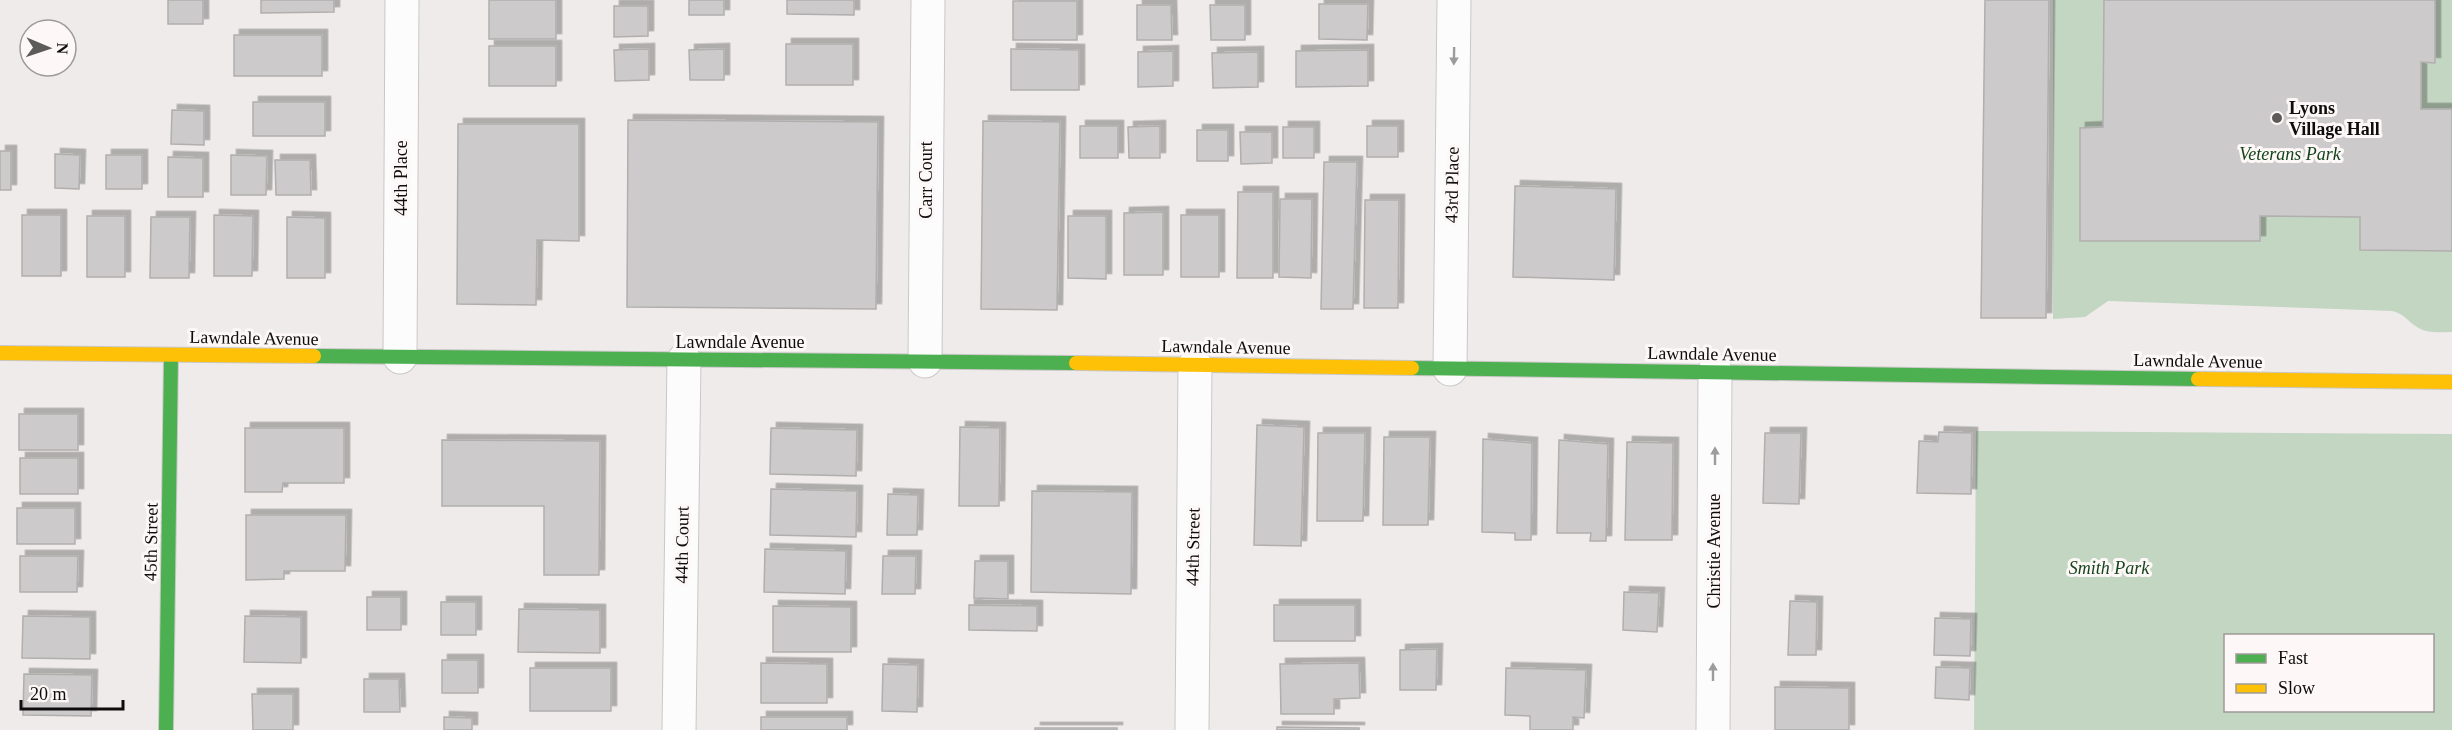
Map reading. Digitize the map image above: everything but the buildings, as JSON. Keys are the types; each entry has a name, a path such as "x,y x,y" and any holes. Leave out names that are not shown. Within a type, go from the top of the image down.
{"street":[{"name":"44th Place","path":"400,357 402,0"},
{"name":"Carr Court","path":"925,361 928,0"},
{"name":"43rd Place","path":"1450,369 1454,0"},
{"name":"Lawndale Avenue","path":"0,353 925,361 2452,382"},
{"name":"45th Street","path":"166,730 171,355"},
{"name":"44th Court","path":"680,730 684,360"},
{"name":"44th Street","path":"1192,730 1195,365"},
{"name":"Christie Avenue","path":"1713,730 1715,371"}],"green space":[{"name":"Veterans Park","path":"2053,0 2452,0 2452,332 2425,331 2392,311 2108,301 2085,317 2053,319"},
{"name":"Smith Park","path":"1976,431 2452,434 2452,730 1974,730"}],"traffic: fast":[{"path":"166,730 171,355"},
{"path":"314,356 1076,363"},
{"path":"1412,368 2198,379"}],"traffic: slow":[{"path":"0,353 314,356"},
{"path":"1076,363 1412,368"},
{"path":"2198,379 2452,382"}],"place":[{"name":"Lyons Village Hall","path":"2277,118"}]}
